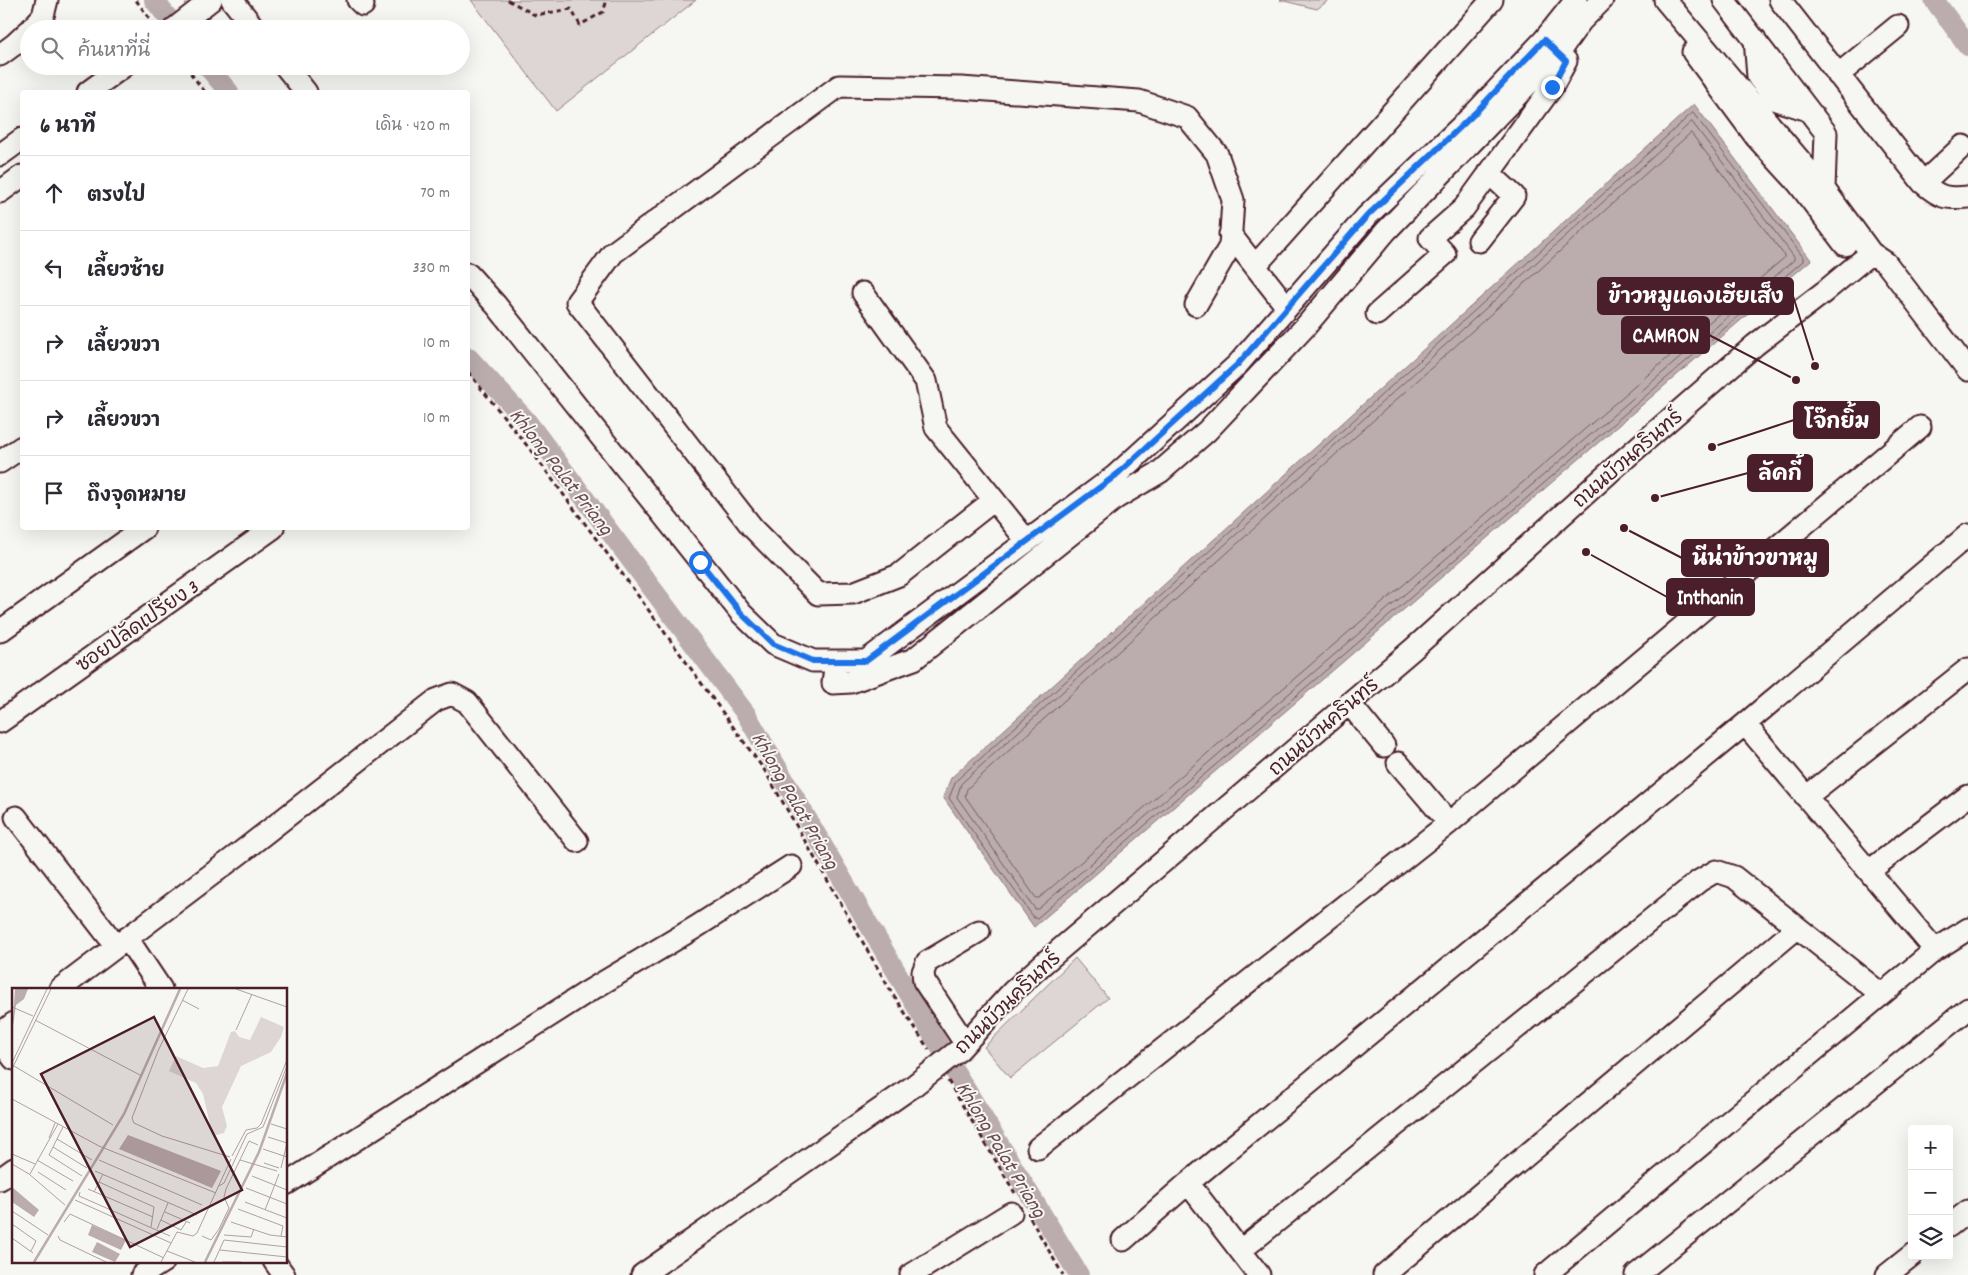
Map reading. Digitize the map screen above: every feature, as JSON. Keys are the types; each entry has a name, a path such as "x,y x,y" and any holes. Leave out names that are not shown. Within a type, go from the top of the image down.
{"street":[{"path":"40,20 44,16 48,0"},
{"path":"232,0 248,20"},
{"path":"1255,266 1492,0"},
{"path":"836,661 833,683 851,682 914,659 1116,498 1160,472 1207,431 1305,327 1386,231 1551,47 1576,0"},
{"path":"470,276 496,305 741,613 773,644 813,661 866,661 1115,476 1238,364 1367,216 1475,113 1582,21 1602,0"},
{"path":"1654,0 1756,137 1798,183 1845,245"},
{"path":"1665,0 1824,188 1871,252 1886,264 1968,370"},
{"path":"1724,0 1755,39 1758,77 1776,100 1808,110 1826,133 1824,188"},
{"path":"1780,0 1923,183 1936,194 1948,199 1968,197"},
{"path":"185,20 203,6"},
{"path":"1838,75 1898,26"},
{"path":"0,54 20,39"},
{"path":"1378,314 1445,254 1430,238 1464,208 1552,87 1566,61 1551,47"},
{"path":"91,90 112,75"},
{"path":"292,75 304,90"},
{"path":"994,500 899,575 853,593 818,594 752,527 577,302 612,253 839,86 961,88 1139,101 1187,117 1217,154 1233,200 1230,246 1196,306"},
{"path":"0,155 20,140"},
{"path":"1923,183 1963,146"},
{"path":"1478,241 1514,196 1489,172"},
{"path":"0,192 20,177"},
{"path":"1230,234 1287,307"},
{"name":"ถนนบัวนครินทร์","path":"642,1275 912,1087 962,1047 1026,980 1413,649 1621,462 1755,346 1871,252"},
{"path":"863,293 926,381 936,428 1027,541"},
{"path":"1038,1148 1449,823 1920,427"},
{"path":"0,462 20,448"},
{"path":"0,631 141,530"},
{"name":"ซอยปลัดเปรียง 3","path":"0,722 270,530"},
{"path":"1123,1240 1188,1182 1744,724 1968,535"},
{"path":"1806,797 1968,669"},
{"path":"61,988 240,854 436,700 452,694 467,702 577,841"},
{"path":"1349,704 1384,746"},
{"path":"1744,724 1935,950"},
{"path":"1398,763 1449,823"},
{"path":"1869,872 1968,796"},
{"path":"16,817 160,988"},
{"path":"288,1183 584,994 696,927 791,866"},
{"path":"1241,1250 1699,881 1716,871 1734,876 1881,994"},
{"path":"1384,1275 1797,928"},
{"path":"1545,1275 1881,994 1935,950 1968,929"},
{"path":"962,1047 924,981 923,972 927,962 980,931"},
{"path":"1636,1275 1968,1009"},
{"path":"4,1030 12,1053"},
{"path":"0,1178 12,1170"},
{"path":"1188,1182 1259,1275"},
{"path":"911,1275 1020,1210"},
{"path":"1953,1223 1968,1211"},
{"path":"1887,1275 1908,1258"},
{"path":"142,1275 162,1262"},
{"path":"275,1262 284,1275"}],"path":[{"path":"136,0 150,20"},
{"path":"508,0 535,15 571,9 580,25 603,12 607,0"},
{"path":"192,75 203,90"},
{"path":"470,374 524,441 765,772 889,988 930,1053"},
{"path":"946,1077 1020,1210 1063,1275"}],"shaded area":[{"path":"471,0 696,0 556,111"},
{"path":"1280,0 1329,0 1317,9"},
{"path":"1075,958 1108,998 1010,1078 984,1047"}],"water":[{"path":"1694,104 1811,260 1034,927 943,797 951,778"}],"waterway":[{"name":"Khlong Palat Priang","path":"154,0 170,20"},
{"path":"1934,0 1968,46"},
{"name":"Khlong Palat Priang","path":"215,75 227,90"},
{"name":"Khlong Palat Priang","path":"470,359 526,420 746,714 943,1052 1079,1275"}],"place":[{"name":"ข้าวหมูแดงเฮียเส็ง","path":"1815,366"},
{"name":"CAMRON","path":"1796,380"},
{"name":"โจ๊กยิ้ม","path":"1712,447"},
{"name":"ลัคกี้","path":"1655,498"},
{"name":"นีน่าข้าวขาหมู","path":"1624,528"},
{"name":"Inthanin","path":"1586,552"}],"route":[{"path":"700,562 741,613 773,644 813,661 866,661 1115,476 1238,364 1367,216 1475,113 1544,40 1566,61 1552,87"}]}
